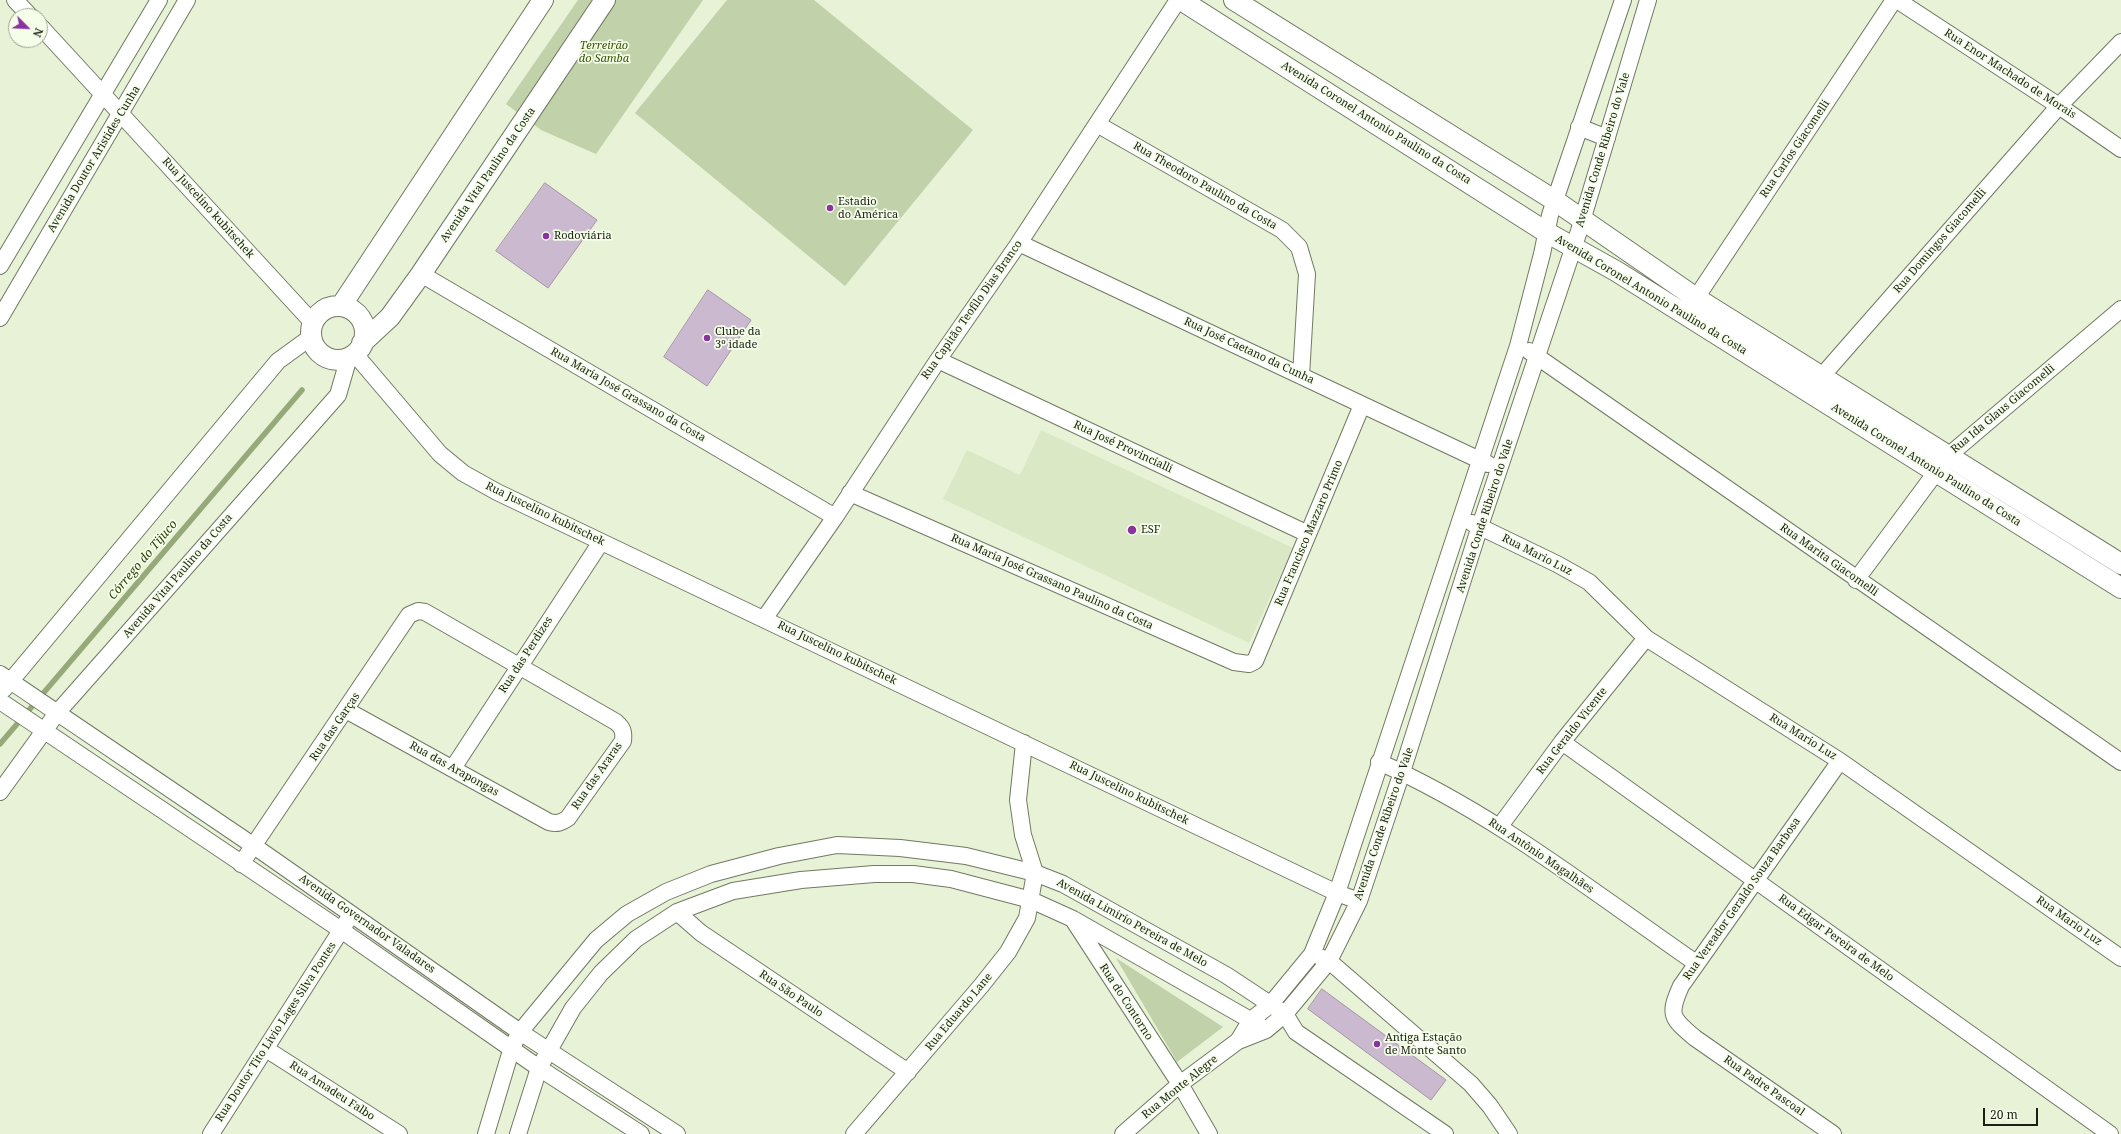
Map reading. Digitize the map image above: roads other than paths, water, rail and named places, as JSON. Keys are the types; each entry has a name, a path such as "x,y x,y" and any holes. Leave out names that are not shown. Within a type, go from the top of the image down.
{"street":[{"path":"15,0 22,8"},
{"name":"Avenida Doutor Aristides Cunha","path":"0,318 187,0"},
{"path":"341,306 543,0"},
{"name":"Avenida Vital Paulino da Costa","path":"0,792 40,727 53,710 338,395 355,351 390,317 421,274 605,0"},
{"name":"Rua Capitão Teofilo Dias Branco","path":"764,618 1019,243 1179,0"},
{"name":"Avenida Coronel Antonio Paulino da Costa","path":"1179,0 1546,232 1574,247 1685,314 1815,384 1942,463 2121,564"},
{"name":"Avenida Coronel Antonio Paulino da Costa","path":"1234,0 1583,219 1815,384"},
{"name":"Avenida Conde Ribeiro do Vale","path":"1270,1005 1312,954 1336,893 1461,520 1478,461 1518,346 1540,262 1554,200 1623,0"},
{"name":"Avenida Conde Ribeiro do Vale","path":"1286,1014 1329,961 1358,901 1402,772 1480,526 1574,247 1648,0"},
{"name":"Rua Enor Machado de Morais","path":"1896,0 2059,106 2121,149"},
{"name":"Rua Carlos Giacomelli","path":"1685,314 1896,0"},
{"path":"0,266 157,3 177,17"},
{"path":"1614,26 1638,34"},
{"name":"Rua Juscelino kubitschek","path":"48,35 121,113 312,330"},
{"name":"Rua Domingos Giacomelli","path":"1815,384 2059,106 2121,42"},
{"name":"Rua Theodoro Paulino da Costa","path":"1097,124 1282,230 1299,247 1307,274 1301,376"},
{"path":"1579,127 1607,138"},
{"name":"Rua José Caetano da Cunha","path":"1019,243 1478,461 1500,468"},
{"name":"Rua Maria José Grassano da Costa","path":"421,274 834,517"},
{"path":"2,700 9,681 278,361 312,330 324,310 341,306 356,314 364,329 355,351 333,359 325,357 318,351 312,330"},
{"name":"Rua Ida Glaus Giacomelli","path":"1856,580 1942,463 2121,309"},
{"name":"Rua Marita Giacomelli","path":"1518,346 1538,356 1856,580 2121,762"},
{"name":"Rua Juscelino kubitschek","path":"355,351 440,454 463,473 497,492 764,618 1336,893 1358,901"},
{"name":"Rua José Provincialli","path":"938,360 1308,534"},
{"name":"Rua Francisco Mazzaro Primo","path":"1255,661 1362,405"},
{"name":"Avenida Coronel Antonio Paulino da Costa","path":"1942,463 2121,588"},
{"name":"Rua Maria José Grassano Paulino da Costa","path":"850,493 1234,662 1249,664 1255,661"},
{"name":"Rua Mario Luz","path":"1461,520 1480,526 1557,564 1589,582 1646,638 1840,761 2121,958"},
{"name":"Rua das Perdizes","path":"453,768 601,542"},
{"name":"Rua das Garças","path":"241,864 409,615 418,611 425,612 518,667"},
{"name":"Rua Geraldo Vicente","path":"1500,826 1562,742 1646,638"},
{"name":"Rua das Araras","path":"518,667 622,727 624,734 623,741 568,818 562,823"},
{"name":"Avenida Governador Valadares","path":"9,681 353,914 520,1032 677,1134"},
{"name":"Avenida Governador Valadares","path":"2,700 241,864 341,930 539,1068 641,1134"},
{"name":"Rua das Arapongas","path":"346,710 549,822 556,824 562,823"},
{"name":"Rua Edgar Pereira de Melo","path":"1562,742 2110,1134"},
{"path":"1024,743 1018,800 1019,814 1035,873"},
{"name":"Rua Vereador Geraldo Souza Barbosa","path":"1695,1038 1680,1026 1673,1014 1674,1001 1681,986 1840,761"},
{"name":"Rua Antônio Magalhães","path":"1379,762 1402,772 1500,826 1696,964"},
{"name":"Avenida Limirio Pereira de Melo","path":"486,1134 512,1048 520,1032 596,940 628,914 666,892 711,874 780,856 837,845 900,848 966,856 1035,873 1063,884 1088,897 1226,975 1286,1014"},
{"name":"Rua Eduardo Lane","path":"854,1134 982,986 1008,952 1027,918 1035,873"},
{"path":"518,1134 539,1068 548,1050 574,1008 601,973 636,939 677,912 733,891 801,880 874,874 913,874 951,879 1030,900 1073,920 1251,1020 1266,1030 1296,1032"},
{"name":"Rua São Paulo","path":"677,912 701,933 908,1072"},
{"name":"Rua Doutor Tito Livio Lages Silva Pontes","path":"211,1134 341,930 353,914"},
{"name":"Rua do Contorno","path":"1073,920 1180,1084 1209,1134"},
{"path":"1312,954 1329,961 1471,1084 1490,1106 1509,1134"},
{"name":"Rua Monte Alegre","path":"1238,1041 1251,1020 1270,1005"},
{"path":"1286,1014 1296,1032 1445,1134"},
{"name":"Rua Monte Alegre","path":"1123,1134 1180,1084 1238,1041 1266,1030 1286,1014"},
{"name":"Rua Padre Pascoal","path":"1695,1038 1833,1134"},
{"name":"Rua Amadeu Falbo","path":"266,1049 399,1134"}],"waterway":[{"name":"Córrego do Tijuco","path":"0,744 302,390"}],"place":[{"name":"Estadio do América","path":"830,208"},
{"name":"Rodoviária","path":"546,236"},
{"name":"Clube da 3º idade","path":"707,338"},
{"name":"ESF","path":"1132,530"},
{"name":"Antiga Estação de Monte Santo","path":"1377,1044"}],"park label":[{"name":"Terreirão do Samba","path":"604,52"}]}
